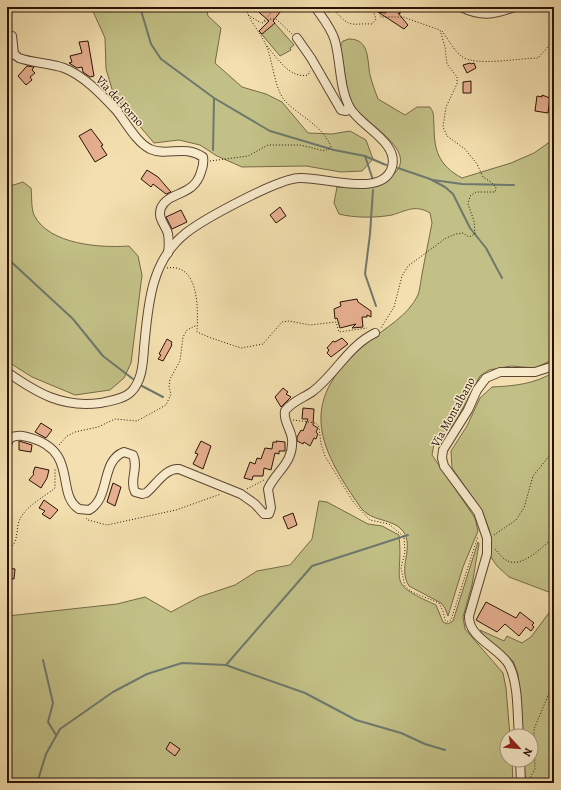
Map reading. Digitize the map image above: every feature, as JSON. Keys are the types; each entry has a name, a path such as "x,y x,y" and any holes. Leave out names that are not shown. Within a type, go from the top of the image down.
{"street":[{"path":"460,7 479,13 495,14 514,7"},
{"path":"7,372 35,391 65,403 91,404 125,396 135,387 139,379 150,292 158,270 183,235 194,227 247,198 285,181 297,178 308,178 366,185 372,184 384,178 392,167 392,151 387,144 361,122 349,107 342,83 336,42 319,8"},
{"path":"7,60 8,57 14,54 12,36"},
{"path":"297,38 314,62 341,110 346,110 349,107"},
{"name":"Via del Forno","path":"14,54 19,58 65,68 88,84 115,110 142,143 151,149 163,151 186,150 197,153 203,157 204,163"},
{"path":"168,254 168,233 160,220 160,210 163,203 189,190 197,182 204,163"},
{"path":"7,444 14,436 25,436 44,443 58,455 71,500 80,509 89,510 99,502 114,458 124,452 133,455 136,461 132,486 138,494 146,493 164,475 174,469 186,471 206,481 234,490 254,504 264,514 269,514 271,512 268,489 285,467 291,449 292,439 284,415 287,408 314,391 350,352 366,337 375,333"},
{"name":"Via Montalbano","path":"518,728 516,696 509,666 478,635 469,622 469,616 487,554 487,542 484,525 478,512 444,466 442,458 443,450 468,410 477,390 486,378 500,372 535,372 554,366"},
{"path":"520,768 521,783"}],"path":[{"path":"246,7 248,15 266,45 293,74 308,75 314,62"},
{"path":"262,23 276,7"},
{"path":"319,8 330,12 334,11 344,21 352,25 372,24 376,19 372,7"},
{"path":"378,7 381,17 403,17 440,30 462,56 475,60 495,62 519,58 538,58 554,40"},
{"path":"248,15 262,23"},
{"path":"262,23 270,19 276,19 297,38"},
{"path":"158,270 176,267 181,269 194,284 196,292 197,332 241,348 263,344 282,322 289,321 310,325 336,322 339,332 367,328 375,333 380,330 398,297 402,276 408,266 446,238 463,233 469,237 475,234 474,221 468,204 470,196 476,192 495,192 496,187 483,177 477,164 465,149 447,136 444,127 446,107 457,84 457,77 447,64 445,47 440,30"},
{"path":"204,163 214,160 248,156 268,145 308,146 325,151 330,147 322,133 308,118 285,101 275,79 266,45"},
{"path":"7,549 15,543 19,519 24,512 55,488 54,469 59,445 67,436 75,432 98,427 114,419 137,421 166,405 171,394 169,387 170,379 180,361 183,337 187,330 197,325"},
{"path":"284,415 292,420 316,423 319,427 321,444 325,456 354,503 370,520 389,524 404,537 405,552 401,568 405,586 412,592 439,603 445,620 448,622 450,620 473,548 484,525"},
{"path":"554,450 533,476 524,508 516,520 487,542 507,561 516,563 527,559 554,537"},
{"path":"234,490 250,488 264,480"},
{"path":"80,509 88,520 107,525 176,510 219,494"},
{"path":"521,783 527,782 535,769 534,729 550,690"}],"shaded area":[{"path":"91,7 206,7 208,16 221,28 215,63 242,87 266,94 282,102 308,133 332,134 350,131 366,140 373,159 362,171 341,172 306,166 242,167 217,156 200,145 179,140 154,143 114,96 106,69 105,38"},
{"path":"271,19 294,45 290,48 291,50 280,56 259,31"},
{"path":"349,39 356,40 364,46 368,57 370,75 378,99 405,115 417,107 430,107 432,109 435,142 439,156 448,168 462,178 511,163 534,153 554,139 554,359 535,368 511,366 489,370 480,376 455,423 434,444 432,455 475,518 478,531 463,567 448,616 441,603 409,586 405,572 407,544 403,531 394,524 370,516 361,508 345,485 333,463 325,442 321,422 323,402 331,383 346,363 368,342 396,321 414,302 418,295 432,223 430,213 425,210 411,209 386,216 358,217 339,214 334,203 337,187 368,188 381,184 394,174 400,165 400,156 388,138 354,106 347,85 341,48 343,41"},
{"path":"23,182 31,188 34,215 41,225 51,233 63,239 91,245 129,246 138,256 142,275 131,363 124,378 110,390 75,395 32,377 7,361 7,187"},
{"path":"554,372 554,594 509,577 497,566 488,553 489,529 481,509 452,468 451,451 467,426 480,398 492,387 524,384"},
{"path":"319,501 327,502 368,524 382,526 399,535 399,572 403,585 409,591 436,605 443,622 448,624 453,621 478,542 479,544 472,585 463,617 465,629 503,673 506,688 509,728 499,728 499,768 512,768 513,783 7,783 7,616 117,604 145,597 171,612 199,597 235,585 257,571 290,565 312,539"},
{"path":"554,606 554,783 525,783 524,768 539,768 539,728 522,728 518,674 513,661 488,641 480,630 504,641 507,636 522,643 531,637"}],"building":[{"path":"253,7 276,7 281,11 273,21 275,23 262,34 259,31 269,21"},
{"path":"385,7 400,7 400,14 398,13 408,25 404,29 378,12 386,13"},
{"path":"88,41 94,76 90,77 83,72 82,67 77,68 69,63 72,62 70,56 82,53 79,42"},
{"path":"474,63 476,68 467,73 463,65"},
{"path":"27,66 34,67 32,70 35,73 30,77 32,80 26,85 18,76"},
{"path":"471,81 471,93 463,93 463,82"},
{"path":"542,95 550,98 548,113 535,111 537,96 542,97"},
{"path":"91,129 103,145 101,146 107,155 95,162 79,136"},
{"path":"147,170 158,177 171,192 166,194 153,184 151,187 141,179"},
{"path":"280,207 286,216 276,223 270,215"},
{"path":"181,210 187,222 172,229 166,217"},
{"path":"357,299 358,302 371,311 371,317 367,315 367,317 362,317 363,327 352,328 356,324 340,328 337,318 335,319 334,309 341,306 340,302"},
{"path":"342,338 348,344 331,357 327,353 329,350 327,348 333,341 335,342"},
{"path":"167,339 172,342 172,345 163,361 158,359"},
{"path":"283,388 288,392 286,394 291,397 281,407 275,397"},
{"path":"303,408 314,409 313,425 318,428 316,432 318,434 316,439 314,438 310,446 304,442 303,444 297,441 297,437 301,430 303,431 308,419 302,419"},
{"path":"41,423 52,430 46,438 35,432"},
{"path":"19,441 32,445 31,452 19,450"},
{"path":"201,441 211,446 203,469 193,464 198,454 195,453"},
{"path":"276,441 285,442 285,451 279,451 279,454 275,453 271,470 264,468 263,476 253,476 252,480 244,478 250,462 255,464 257,458 261,459 265,448 272,449 273,442 277,442"},
{"path":"35,467 49,470 47,478 41,488 29,480 34,474"},
{"path":"113,483 121,487 115,506 107,502"},
{"path":"44,500 58,510 50,519 42,514 45,511 39,508"},
{"path":"293,513 297,525 288,529 283,517"},
{"path":"7,568 15,569 14,579 7,578"},
{"path":"486,602 516,618 520,612 534,623 532,625 534,627 531,631 526,627 519,636 505,624 497,632 476,620"},
{"path":"170,742 180,749 175,756 166,749"}],"waterway":[{"path":"140,7 151,44 161,59 214,98 270,131 334,150 365,156 386,165"},
{"path":"213,150 214,98"},
{"path":"365,156 373,180"},
{"path":"398,168 430,179 445,187 453,194 470,228 486,248 502,278"},
{"path":"433,180 462,184 514,185"},
{"path":"373,190 365,274 376,306"},
{"path":"7,258 73,319 103,356 133,379"},
{"path":"142,386 163,397"},
{"path":"226,665 312,566 408,535"},
{"path":"43,660 53,703 48,722 56,735"},
{"path":"37,783 46,754 60,729 113,692 147,674 182,663 226,665 305,693 356,720 401,733 425,744 445,750"}]}
